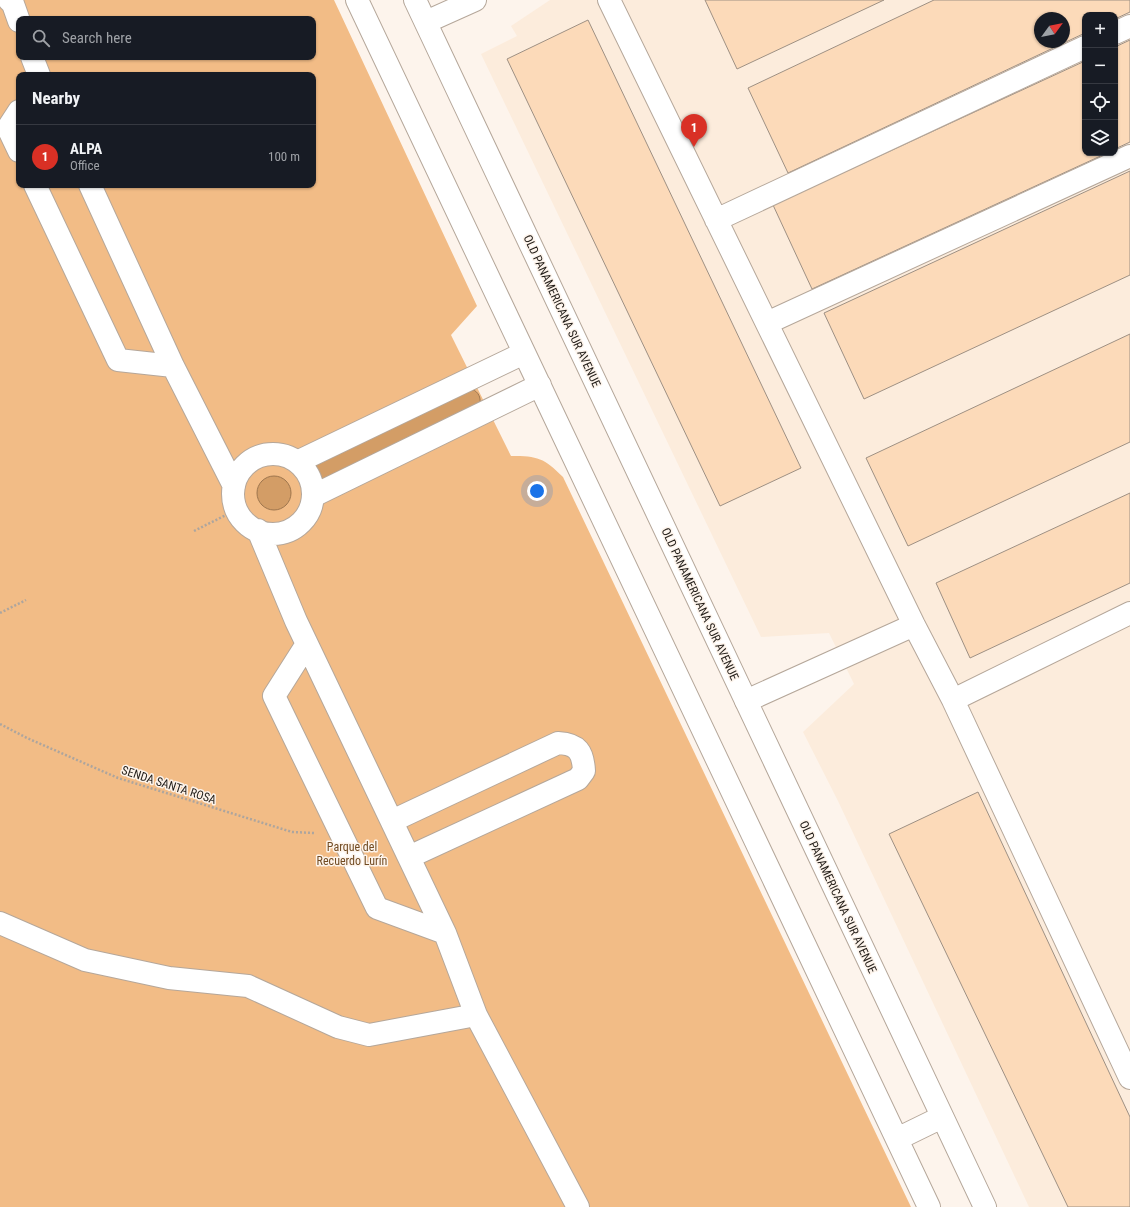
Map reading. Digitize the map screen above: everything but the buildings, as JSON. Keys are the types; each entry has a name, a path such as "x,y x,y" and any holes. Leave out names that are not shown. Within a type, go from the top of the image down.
{"main road":[{"path":"9,0 13,4 17,16"},
{"path":"357,0 930,1207"},
{"name":"OLD PANAMERICANA SUR AVENUE","path":"416,0 985,1207"},
{"path":"426,22 475,0"},
{"path":"609,0 914,625 953,700 1130,1078"},
{"path":"1118,32 1130,26"},
{"path":"716,220 1083,48"},
{"path":"33,60 38,72"},
{"path":"16,116 8,128 16,145"},
{"path":"767,323 1130,156"},
{"path":"36,188 118,360 173,366"},
{"path":"91,188 173,366 234,486"},
{"path":"297,462 524,353"},
{"path":"313,496 540,385"},
{"path":"268,454 281,454 297,462 308,474 312,485 313,496 310,508 304,519 295,528 270,534 247,524 237,510 233,496 234,486 238,474 246,464 256,457 268,454"},
{"path":"258,530 307,644 445,933 476,1015 578,1207"},
{"path":"953,700 1130,613"},
{"path":"746,701 914,625"},
{"path":"307,644 274,696 377,908 445,933"},
{"path":"392,821 558,743 567,744 578,749 584,760 584,772 578,779 409,857"},
{"path":"0,923 85,960 168,978 248,986 338,1027 369,1035 476,1015"},
{"path":"897,1139 942,1117"}],"path":[{"path":"194,531 237,510"},
{"path":"0,613 26,600"},
{"name":"SENDA SANTA ROSA","path":"0,724 27,738 125,781 292,832 341,833"}],"shaded area":[{"path":"550,0 1130,0 1130,1207 1029,1207 838,801 803,732 854,684 829,633 761,637 481,54 517,36 511,26"},
{"path":"470,389 478,394 480,403 323,481 316,476 316,463"},
{"path":"271,476 277,476 281,477 288,483 291,493 290,500 284,507 277,510 271,510 267,509 260,503 257,496 257,490 258,486 264,479"}],"green space":[{"name":"Parque del Recuerdo Lurín","path":"0,0 334,0 477,306 451,335 511,456 540,459 551,466 563,477 911,1207 0,1207"}],"place":[{"name":"ALPA","path":"694,147"}]}
